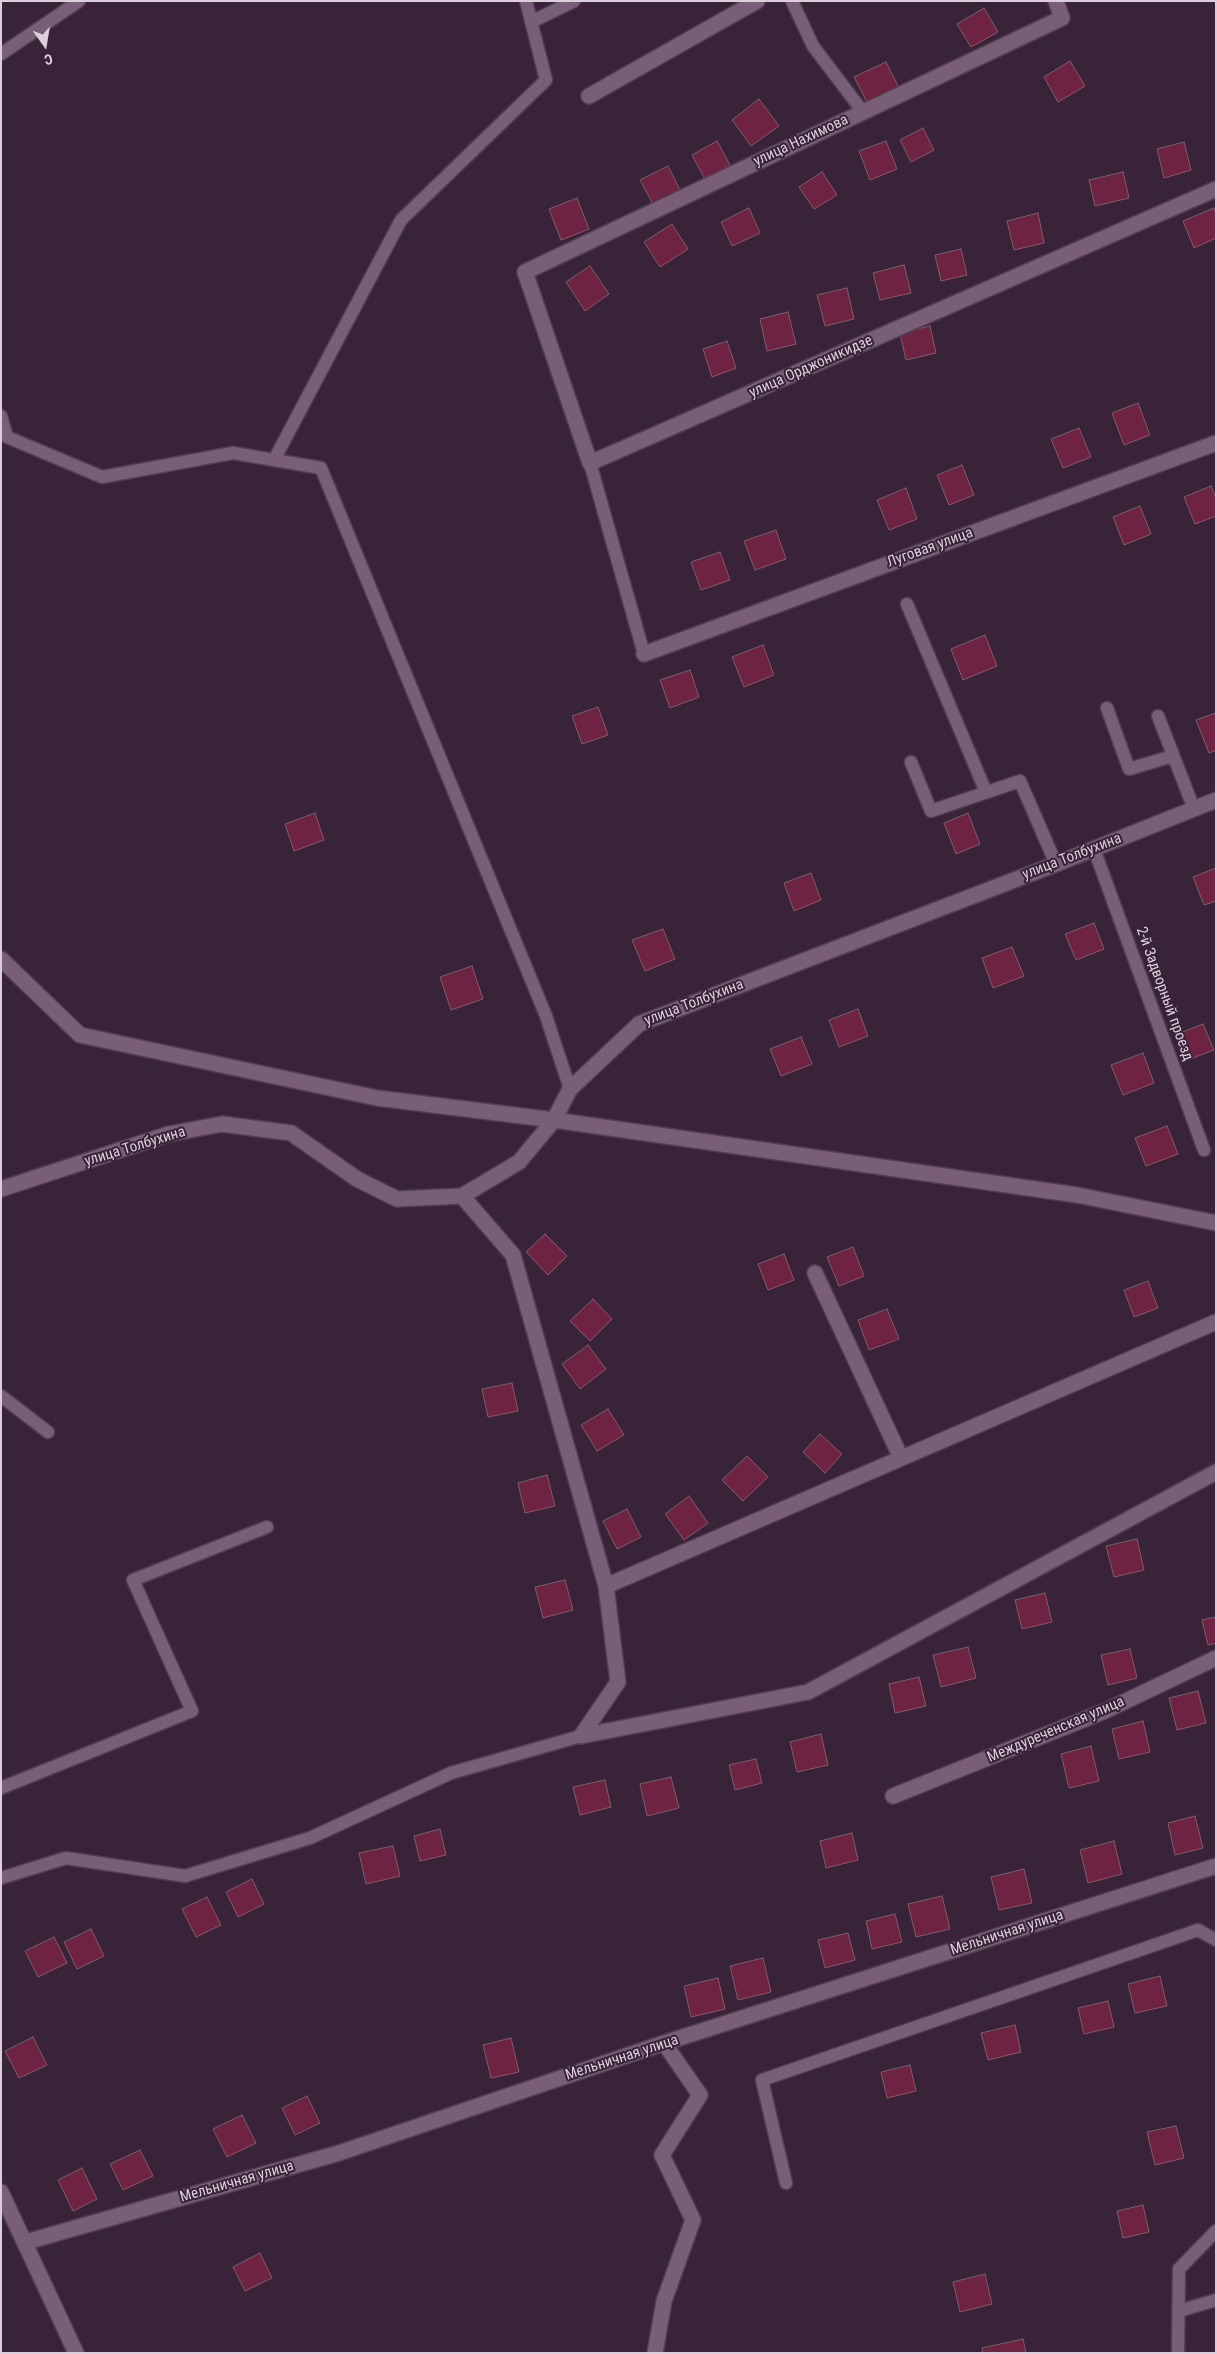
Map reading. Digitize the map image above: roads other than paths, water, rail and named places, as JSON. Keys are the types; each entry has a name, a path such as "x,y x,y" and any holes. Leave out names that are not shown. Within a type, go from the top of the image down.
{"street":[{"path":"589,96 757,1"},
{"name":"улица Нахимова","path":"590,463 525,272 1062,18 1056,1"},
{"name":"улица Орджоникидзе","path":"590,463 1216,189"},
{"name":"Луговая улица","path":"644,654 1216,442"},
{"name":"улица Толбухина","path":"1,1189 169,1134 222,1124 291,1133 357,1179 396,1199 462,1196 519,1162 554,1120 570,1089 638,1024 1056,864 1216,800"},
{"path":"1,959 80,1035 377,1098 554,1120 1077,1195 1216,1223"},
{"path":"462,1196 513,1255 606,1586 618,1682 581,1736"},
{"path":"815,1273 901,1458"},
{"path":"606,1586 1216,1322"},
{"path":"581,1736 808,1692 1216,1472"},
{"name":"Междуреченская улица","path":"893,1796 1104,1712 1216,1658"},
{"name":"Мельничная улица","path":"26,2242 339,2153 664,2043 1216,1866"},
{"path":"655,2353 664,2301 693,2220 662,2155 700,2095 664,2043"},
{"path":"1,2192 26,2242 76,2353"}],"lane":[{"path":"1,54 79,1"},
{"path":"274,460 401,220 546,80 526,1"},
{"path":"531,22 574,1"},
{"path":"792,1 813,46 863,112"},
{"path":"1,416 7,437 102,477 233,453 321,468 546,1016 570,1089"},
{"path":"590,463 644,654"},
{"path":"907,604 986,792"},
{"path":"1107,708 1129,768 1173,756"},
{"path":"1158,716 1194,809"},
{"path":"911,762 931,811 1020,781 1056,864"},
{"name":"2-й Задворный проезд","path":"1094,849 1204,1150"},
{"path":"1,1396 48,1432"},
{"path":"1,1788 192,1711 133,1580 267,1527"},
{"path":"1,1878 66,1858 185,1876 310,1838 451,1772 581,1736"},
{"path":"786,2183 762,2080 1198,1930 1216,1940"},
{"path":"1178,2353 1179,2269 1216,2231"},
{"path":"1179,2310 1216,2300"}]}
